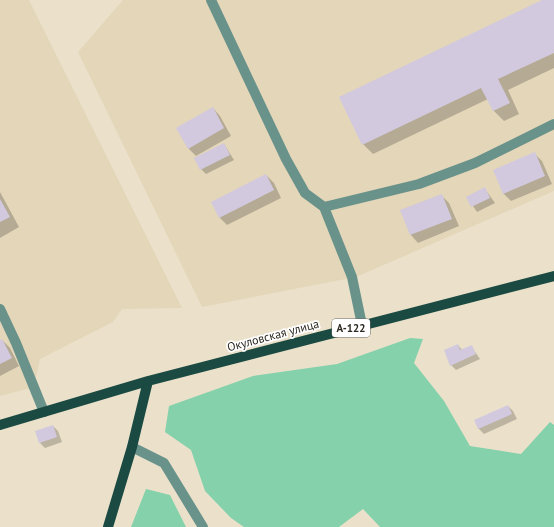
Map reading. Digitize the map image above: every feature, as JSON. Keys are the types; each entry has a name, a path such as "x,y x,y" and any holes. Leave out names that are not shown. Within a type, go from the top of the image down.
{"main road":[{"name":"Окуловская улица","path":"0,425 148,381 554,276"},
{"path":"108,527 132,447 148,381"}],"lane":[{"path":"211,0 286,159 304,193 324,207 352,277 362,325"},
{"path":"324,207 419,184 475,163 554,124"},
{"path":"0,309 16,343 44,412"},
{"path":"132,447 164,463 203,527"}],"shaded area":[{"path":"0,0 29,0 182,308 122,309 113,322 40,359 34,387 0,396"},
{"path":"123,0 554,0 554,191 356,277 202,307 78,52"}],"green space":[{"path":"410,338 423,339 414,363 444,401 470,446 521,454 550,422 554,425 554,527 380,527 363,509 339,527 244,527 231,518 205,491 191,450 165,432 169,406 253,376 337,364"},
{"path":"146,489 170,495 186,527 131,527"}],"building":[{"path":"542,0 554,0 554,53 498,79 510,103 493,111 481,88 362,145 339,97"},
{"path":"213,107 224,128 188,149 176,128"},
{"path":"224,143 230,155 200,170 194,158"},
{"path":"535,152 545,176 503,194 493,170"},
{"path":"266,174 274,190 219,218 211,202"},
{"path":"485,187 490,198 471,207 466,197"},
{"path":"442,194 452,219 410,235 400,210"},
{"path":"0,199 10,217 0,222"},
{"path":"2,339 12,358 0,364 0,340"},
{"path":"458,344 460,350 472,345 476,354 450,366 444,350"},
{"path":"508,405 512,414 478,429 474,420"},
{"path":"53,425 57,437 39,443 35,431"}]}
